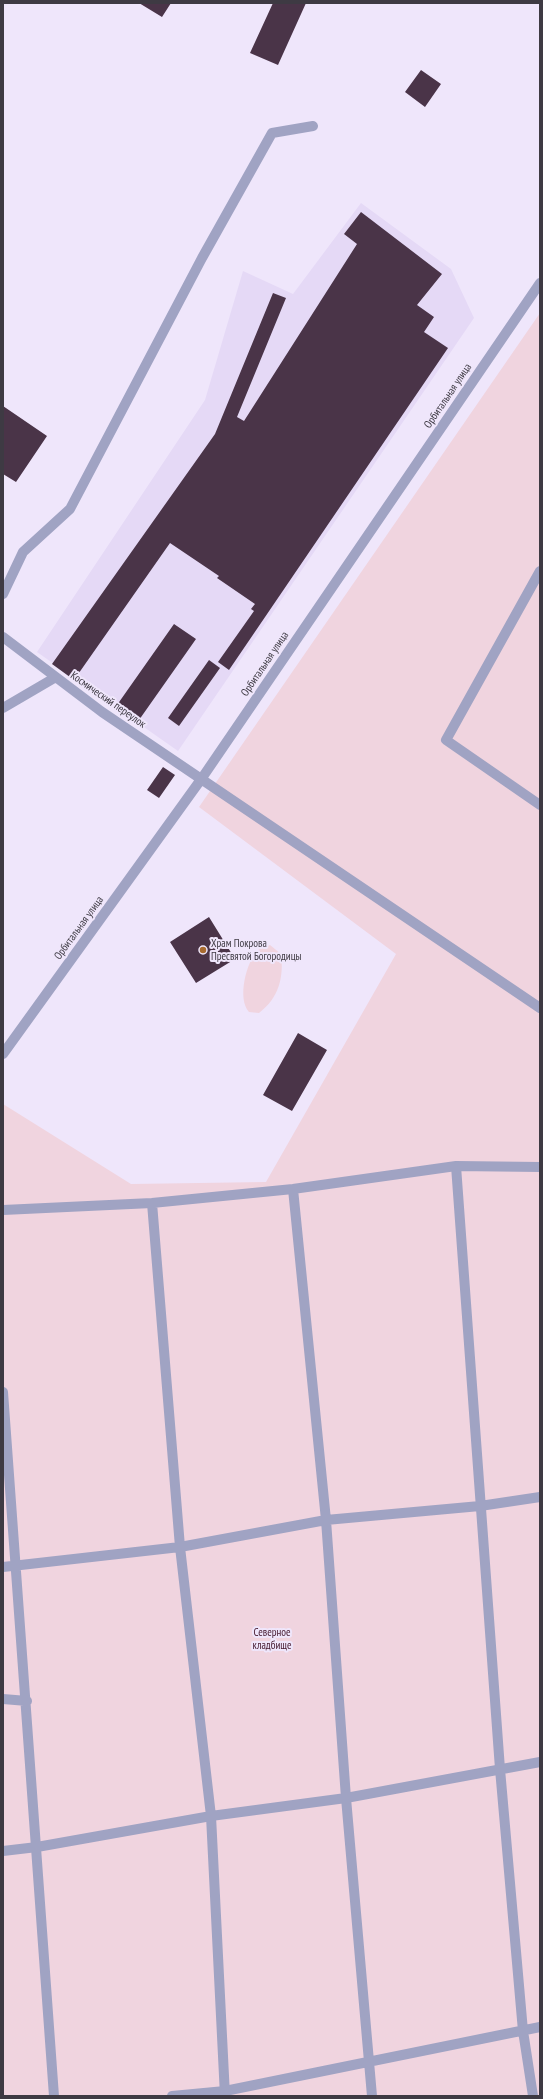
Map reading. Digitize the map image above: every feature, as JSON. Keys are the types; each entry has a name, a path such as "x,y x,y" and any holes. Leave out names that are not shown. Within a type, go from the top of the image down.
{"street":[{"path":"3,594 23,552 70,509 202,258 272,133 313,126"},
{"name":"Орбитальная улица","path":"3,1054 202,778 540,283"},
{"path":"540,571 446,740 540,805"},
{"name":"Космический переулок","path":"3,637 102,712 202,778 540,1008"},
{"path":"3,708 56,677"},
{"path":"3,1210 152,1203 293,1189 456,1166 540,1167"},
{"path":"456,1166 500,1769 523,2031 533,2096"},
{"path":"293,1189 326,1520 346,1798 372,2096"},
{"path":"152,1203 180,1548 211,1816 225,2093"},
{"path":"3,1392 15,1567 27,1701 54,2096"},
{"path":"3,1567 15,1567 180,1548 326,1520 480,1506 540,1497"},
{"path":"3,1699 27,1701"},
{"path":"3,1851 37,1847 211,1816 346,1798 540,1762"},
{"path":"172,2096 225,2093 540,2027"}],"shaded area":[{"path":"361,203 451,269 474,318 178,751 37,652 205,400 243,271 293,294"}],"green space":[{"name":"Северное кладбище","path":"540,313 540,2096 3,2096 3,1104 131,1184 266,1182 396,954 199,807"},
{"path":"270,945 281,954 282,971 279,986 276,994 266,1007 259,1013 249,1012 245,1006 243,990 247,971 258,950"}],"building":[{"path":"139,3 171,3 162,17"},
{"path":"273,3 306,3 278,65 250,53"},
{"path":"421,70 441,84 425,107 405,92"},
{"path":"361,212 442,274 417,305 434,317 424,332 448,348 229,670 218,662 254,611 251,609 255,604 217,578 219,576 170,543 74,680 52,664 215,434 273,293 286,298 237,417 244,421 357,244 344,234"},
{"path":"3,406 47,436 16,482 3,474"},
{"path":"174,624 196,639 139,720 117,705"},
{"path":"209,660 220,668 179,726 168,718"},
{"path":"163,767 175,775 159,798 147,790"},
{"name":"Храм Покрова Пресвятой Богородицы","path":"209,917 235,959 196,983 170,942"},
{"path":"298,1033 327,1050 292,1111 263,1095"}],"place":[{"name":"Храм Покрова Пресвятой Богородицы","path":"203,950"}]}
